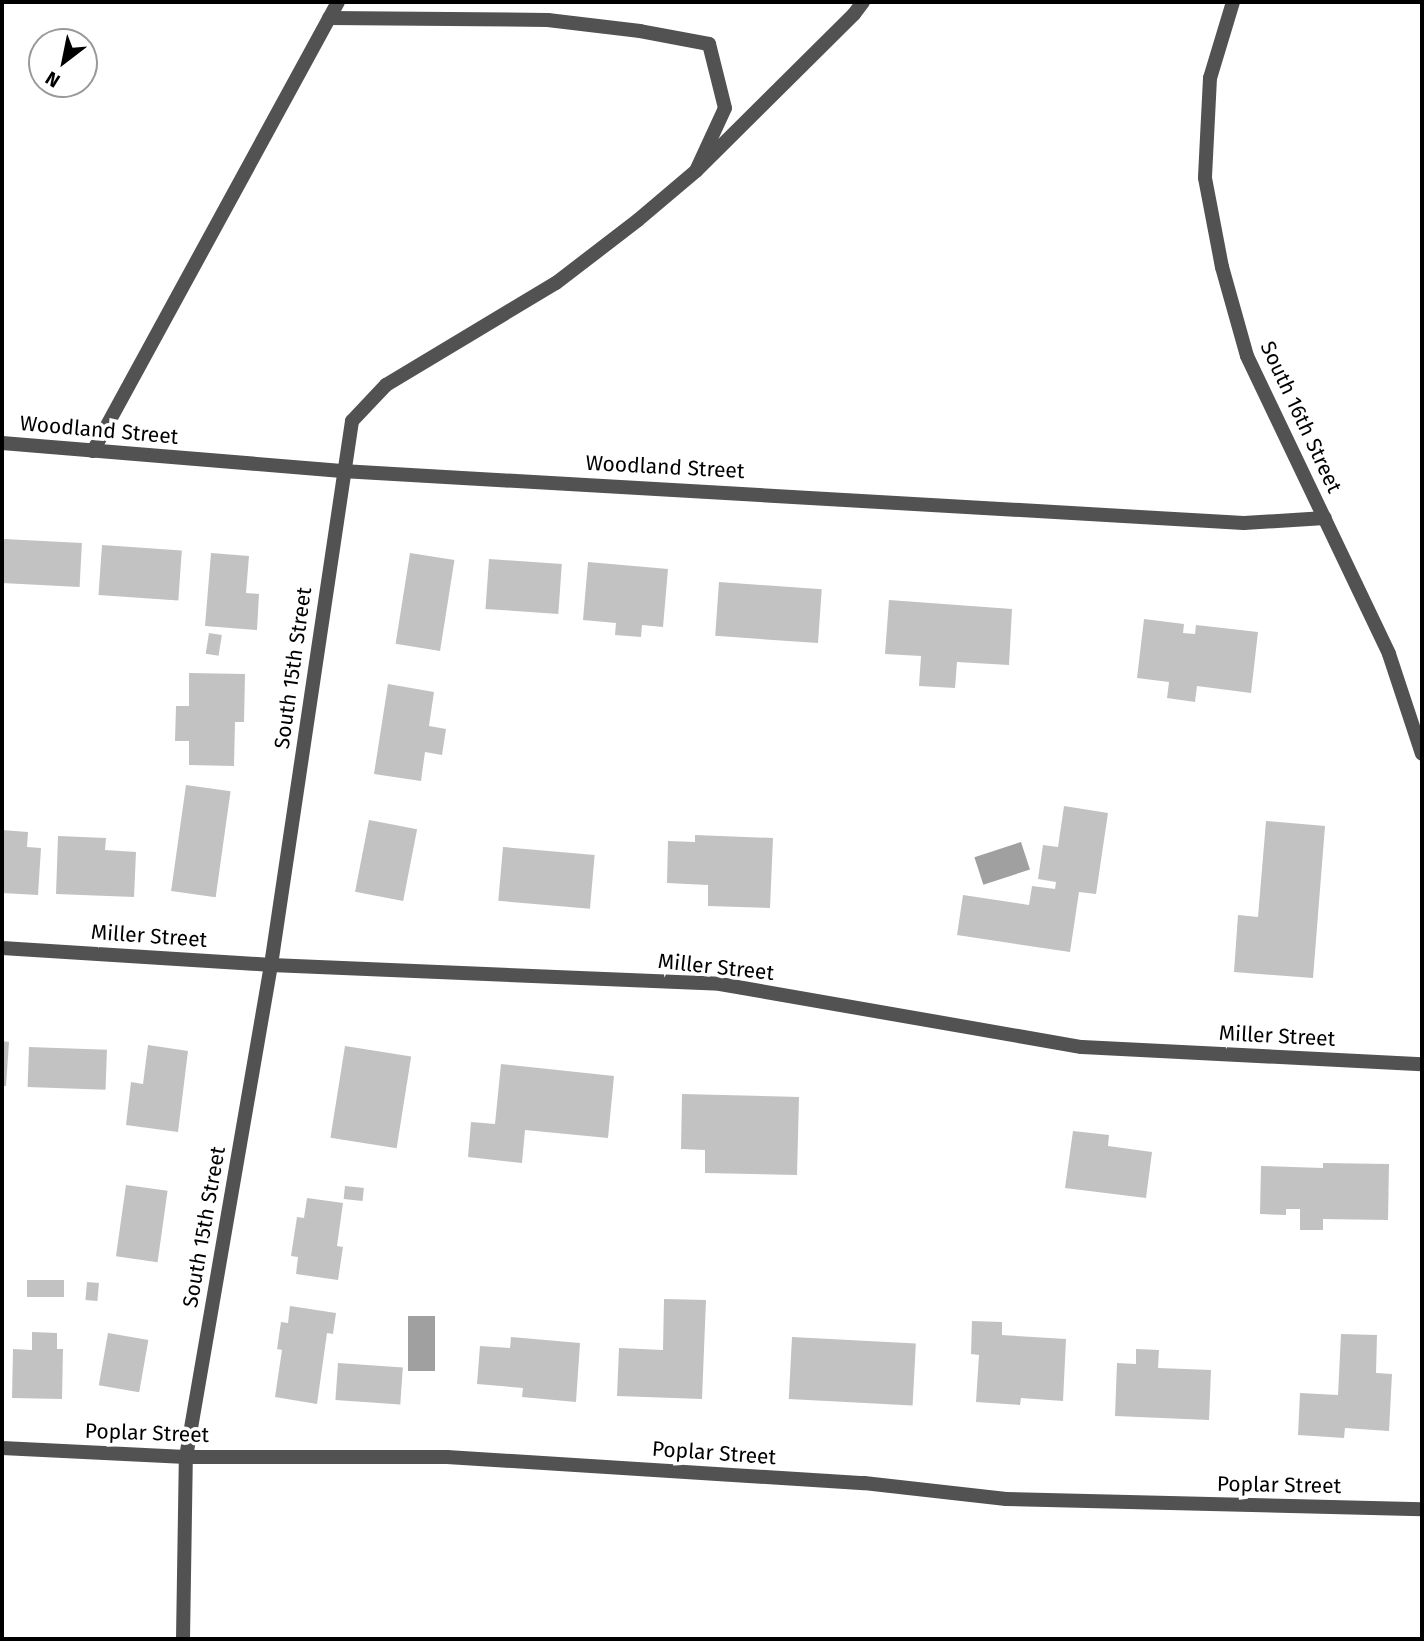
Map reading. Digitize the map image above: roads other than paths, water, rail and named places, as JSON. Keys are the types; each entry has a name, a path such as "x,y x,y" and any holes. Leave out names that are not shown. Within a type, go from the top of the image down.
{"street":[{"path":"93,451 338,2"},
{"path":"696,171 863,2"},
{"name":"South 16th Street","path":"1233,2 1210,78 1205,178 1222,267 1247,356 1389,653 1422,754"},
{"name":"South 15th Street","path":"183,1639 186,1457 271,965 342,471 352,421 386,385 556,283 696,171 726,108 709,44 640,31 548,20 329,18"},
{"name":"Woodland Street","path":"2,443 342,471 1244,523 1325,518"},
{"name":"Miller Street","path":"2,948 271,965 720,984 1082,1047 1422,1064"},
{"name":"Poplar Street","path":"2,1448 186,1457 447,1457 864,1483 1006,1499 1422,1509"}]}
